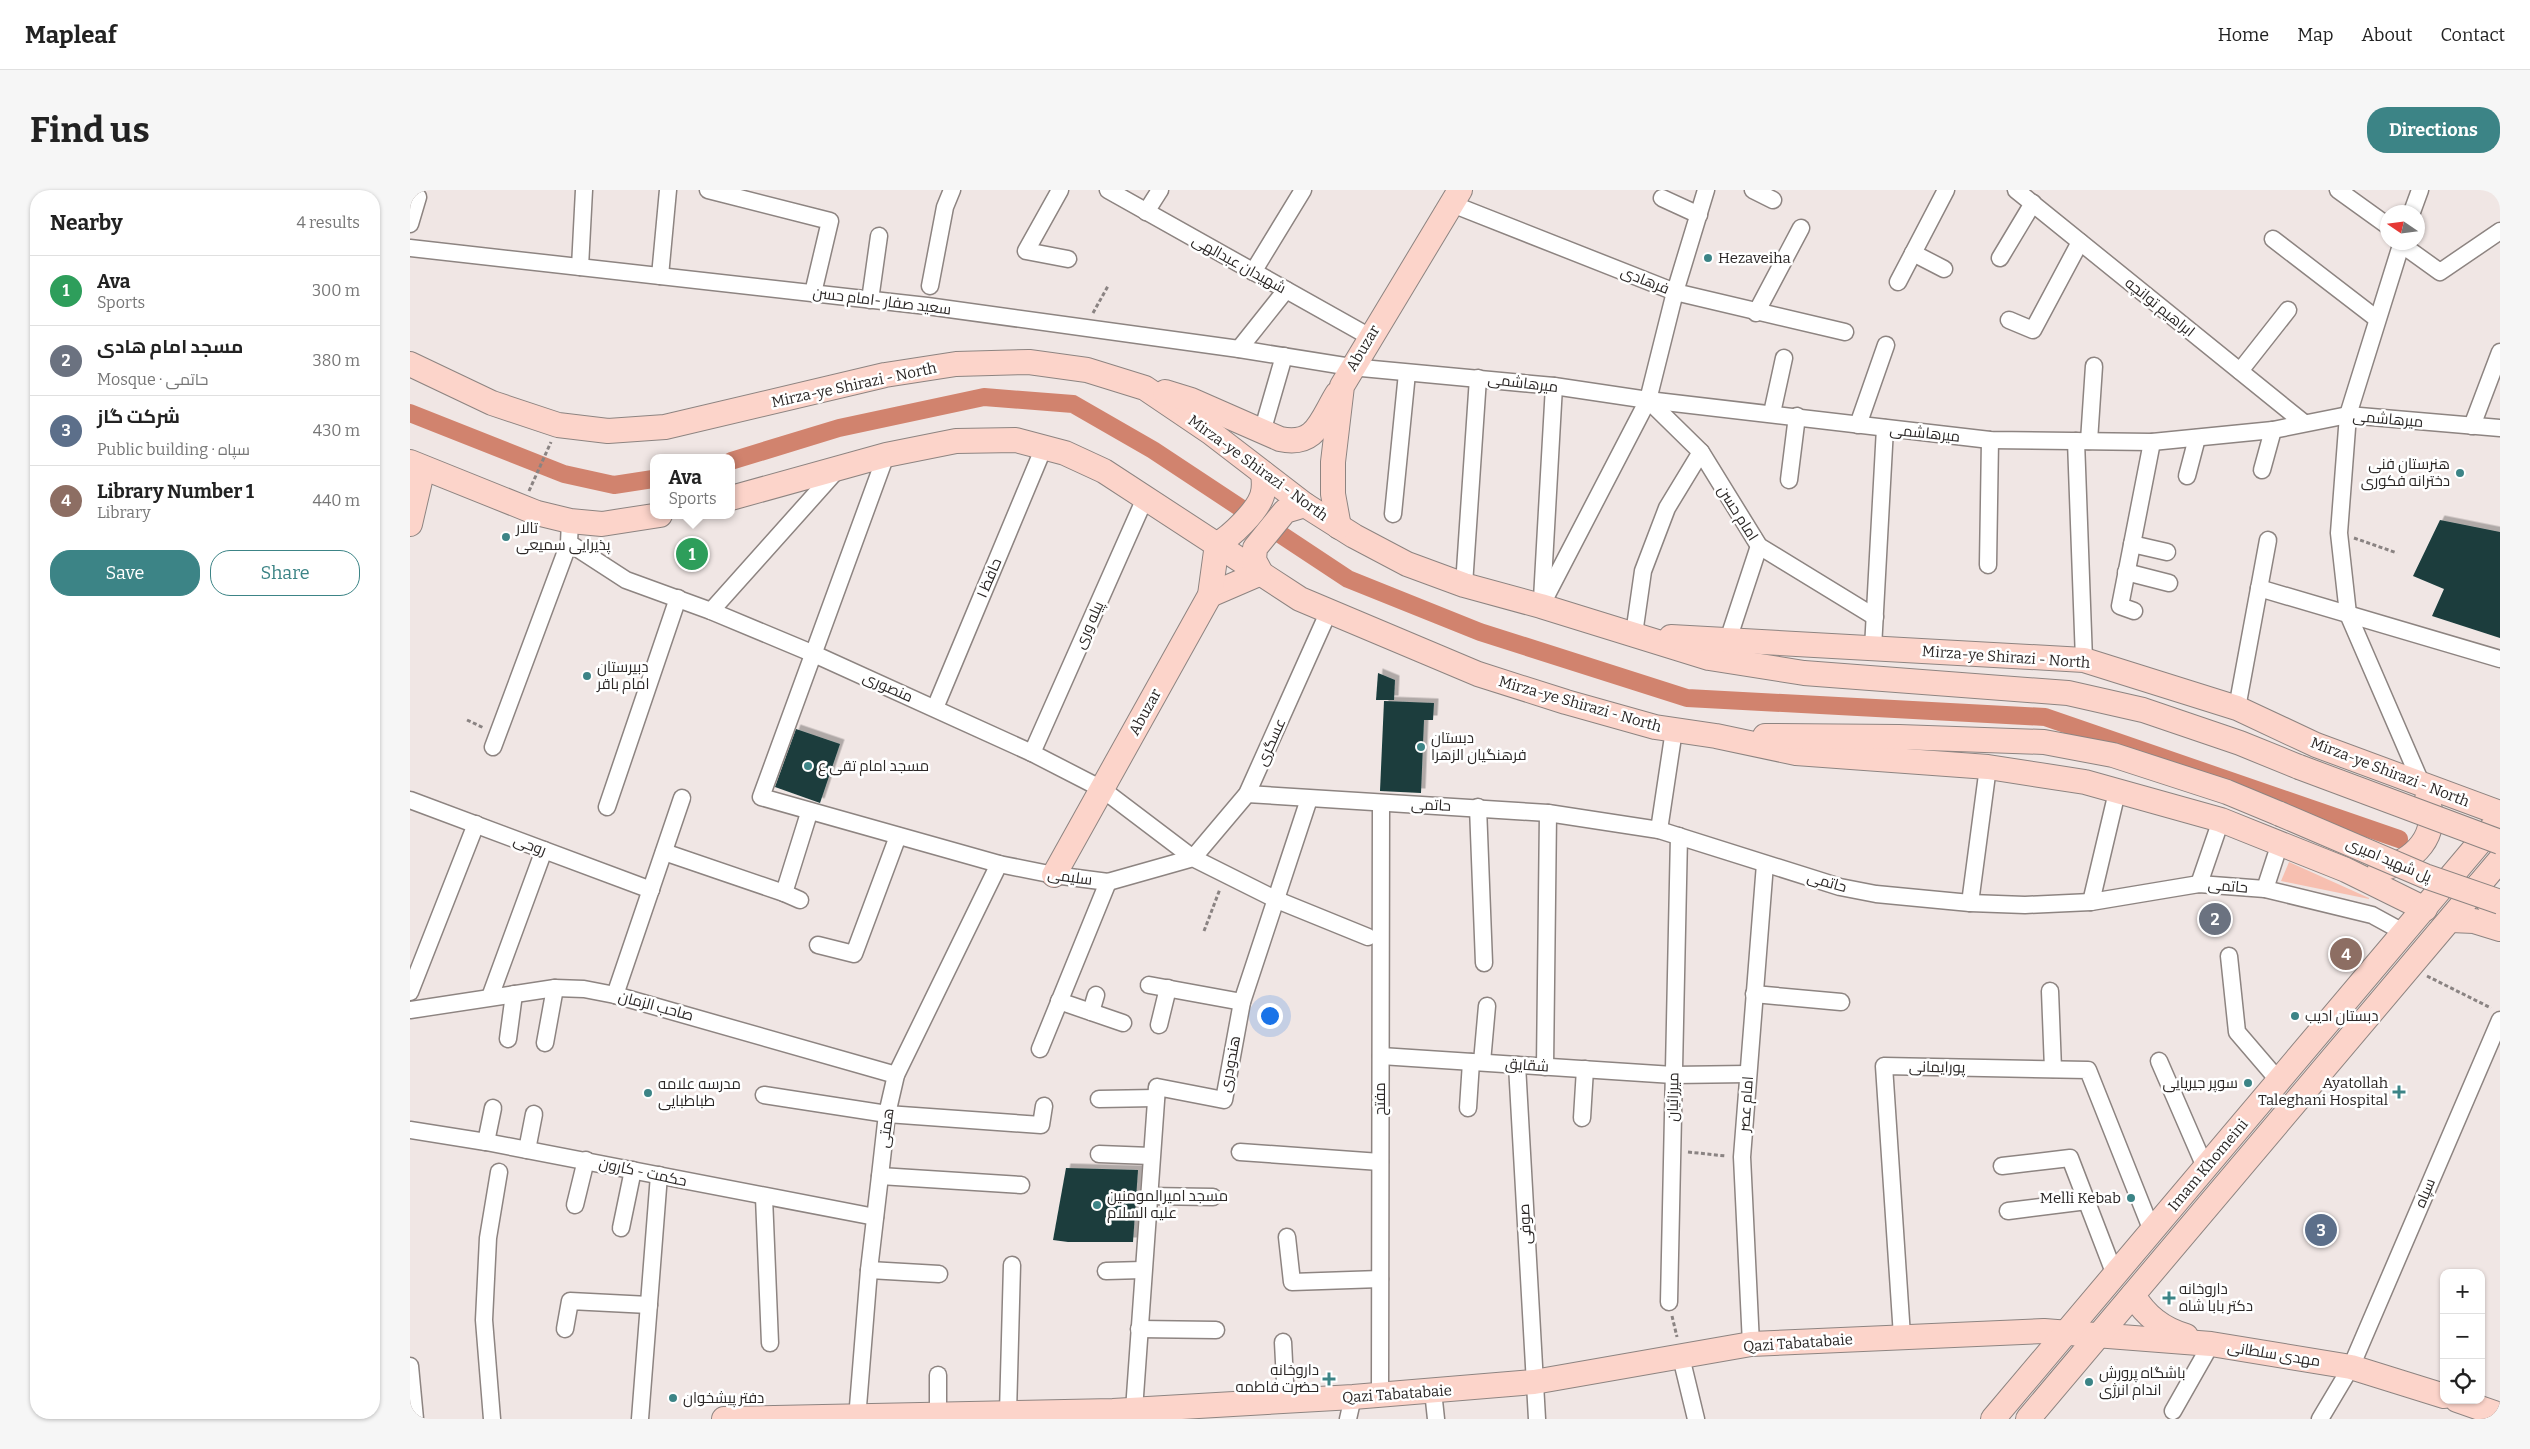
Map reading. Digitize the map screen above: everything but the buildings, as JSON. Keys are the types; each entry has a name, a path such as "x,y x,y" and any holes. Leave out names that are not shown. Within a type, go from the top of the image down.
{"main road":[{"name":"Abuzar","path":"1339,527 1333,494 1333,462 1346,377 1456,197"},
{"name":"Mirza-ye Shirazi - North","path":"410,364 492,403 558,425 608,431 665,427 885,375 956,364 1038,363 1087,370 1145,388 1210,432 1263,473 1295,508 1339,527 1407,564 1464,585 1542,606 1709,658 1804,673 2068,694 2143,710 2240,742 2489,844"},
{"path":"1145,388 1186,398 1262,432 1292,442 1312,435 1346,377"},
{"name":"Mirza-ye Shirazi - North","path":"735,497 886,455 956,441 1016,440 1065,453 1104,470 1146,496 1224,539 1261,573 1300,599 1328,613 1478,674 1566,702 1655,727 1716,736 1796,753 1988,767 2055,776 2221,820 2346,870 2425,909"},
{"path":"410,524 414,465 537,513 570,532 602,524 650,517"},
{"path":"1224,539 1262,498 1265,486 1263,473"},
{"path":"1210,595 1261,573 1254,560 1255,548 1295,508"},
{"name":"Abuzar","path":"1054,875 1210,595 1224,539"},
{"name":"Mirza-ye Shirazi - North","path":"1634,634 2084,660 2237,708 2316,745 2500,813"},
{"name":"Mirza-ye Shirazi - North","path":"1716,736 1899,737 2044,742 2113,755 2227,792 2280,814"},
{"path":"2346,870 2386,868 2409,858 2417,851 2427,838 2432,824 2431,809 2422,785"},
{"name":"پل شهید امیری","path":"2280,814 2426,876 2500,902"},
{"name":"Imam Khomeini","path":"1993,1419 2425,909 2489,844 2500,819"},
{"path":"2489,844 2479,884 2500,923"},
{"name":"Imam Khomeini","path":"2028,1419 2411,968 2500,860"},
{"path":"2451,920 2474,921 2500,929"},
{"path":"2133,1295 2140,1307 2164,1327 2211,1344"},
{"name":"Qazi Tabatabaie","path":"724,1419 938,1414 1120,1413 1286,1401 1350,1408 1380,1395 1534,1382 1751,1344 2044,1331 2066,1333"},
{"name":"مهدی سلطانی","path":"2066,1333 2211,1344 2351,1366 2440,1390"},
{"name":"مهدی سلطانی","path":"2474,1404 2500,1415"}],"street":[{"path":"580,267 584,190"},
{"path":"660,276 668,190"},
{"path":"708,190 830,221 813,293"},
{"path":"930,286 945,207 952,190"},
{"path":"1060,190 1026,252 1068,259"},
{"name":"شهیدان عبدالهی","path":"1108,190 1370,337"},
{"path":"1146,212 1160,190"},
{"path":"1253,272 1302,190"},
{"path":"1542,606 1648,400 1675,292 1706,190"},
{"path":"1753,190 1773,200"},
{"path":"2338,190 2380,220"},
{"path":"2415,205 2420,190"},
{"path":"1898,282 1943,191"},
{"path":"410,194 418,197 410,224"},
{"path":"2000,258 2027,195"},
{"name":"ابراهیم توانچه","path":"2027,195 2080,242 2304,423"},
{"name":"فرهادی","path":"1456,197 1675,292 1756,313 1845,332"},
{"path":"1662,198 1699,215"},
{"path":"1756,313 1801,228"},
{"path":"2410,250 2440,272 2500,231"},
{"path":"870,300 879,236"},
{"path":"2273,239 2378,320"},
{"path":"2009,320 2033,330 2080,242"},
{"name":"سعید صفار -امام حسن","path":"410,248 813,293 1239,348 1284,356 1346,377"},
{"path":"2399,250 2348,414 2339,533 2348,614 2422,785"},
{"path":"1913,253 1944,269"},
{"path":"1239,348 1286,290"},
{"path":"2240,372 2288,310"},
{"path":"1858,425 1886,345"},
{"path":"2472,426 2500,352"},
{"path":"1262,432 1284,356"},
{"path":"1772,413 1784,358"},
{"path":"2084,660 2082,441 2094,366"},
{"path":"1393,514 1407,373"},
{"name":"میرهاشمی","path":"1346,377 1407,373 1478,378 1990,440 2152,442 2273,430 2348,414 2500,428"},
{"path":"1464,585 1478,378"},
{"path":"1542,606 1554,386"},
{"name":"امام حسن","path":"1648,400 1701,452 1759,546 1875,617"},
{"path":"1789,480 1798,416"},
{"path":"1874,648 1885,428"},
{"path":"2262,470 2273,430"},
{"path":"2187,476 2197,438"},
{"path":"1988,564 1990,440"},
{"path":"2134,611 2120,606 2152,442"},
{"name":"حافظ ۱","path":"935,708 1044,447"},
{"path":"1634,634 1643,571 1667,508 1701,452"},
{"path":"814,654 886,455"},
{"path":"711,611 838,469"},
{"name":"پیله وری","path":"1032,753 1146,496"},
{"path":"493,748 570,532"},
{"name":"منصوری","path":"570,532 626,580 678,598 814,654 1032,753 1102,789 1193,858"},
{"path":"2237,708 2268,540"},
{"path":"2132,544 2167,552"},
{"path":"1728,640 1759,546"},
{"path":"2126,572 2169,584"},
{"path":"2259,588 2500,659"},
{"path":"606,807 678,598"},
{"name":"عسگری","path":"1193,858 1247,794 1328,613"},
{"name":"سلیمی","path":"814,654 761,797 999,864 1054,875 1108,882 1193,858"},
{"path":"1659,830 1674,730"},
{"path":"1970,903 1988,767"},
{"path":"2091,902 2117,792"},
{"name":"حاتمی","path":"1247,794 1309,799 1478,807 1548,813 1659,830 1765,864 1840,886 1876,894 1970,903 2025,905 2091,902 2199,884 2265,889 2372,915 2405,933"},
{"path":"615,995 682,798"},
{"name":"هندودری","path":"1156,1098 1157,1087 1224,1100 1242,1002 1309,799"},
{"name":"روحی","path":"410,800 651,890"},
{"name":"مفتح","path":"1380,1395 1381,803"},
{"path":"1478,807 1484,963"},
{"path":"784,893 809,812"},
{"path":"1545,1067 1548,813"},
{"path":"2199,884 2221,820"},
{"path":"410,992 476,824"},
{"path":"818,946 854,954 898,836"},
{"name":"میرزائیان","path":"1669,1302 1679,836"},
{"path":"2265,889 2280,843"},
{"path":"490,997 544,850"},
{"path":"664,852 800,900"},
{"path":"1193,858 1277,900 1368,937"},
{"name":"همتی","path":"857,1417 875,1217 887,1114 896,1075 999,864"},
{"name":"امام عصر","path":"1751,1344 1742,1157 1765,864"},
{"path":"1040,1049 1108,882"},
{"path":"2228,956 2237,1032 2279,1081"},
{"path":"1149,985 1242,1002"},
{"path":"545,1043 556,988"},
{"name":"صاحب الزمان","path":"410,1010 556,988 584,989 615,995 896,1075"},
{"path":"1159,1025 1168,988"},
{"path":"2050,991 2053,1069"},
{"path":"508,1039 514,994"},
{"path":"1754,994 1840,1002"},
{"path":"1091,1012 1096,995"},
{"path":"1059,1001 1123,1023"},
{"path":"1468,1108 1487,1006"},
{"name":"سپاه","path":"2320,1419 2351,1366 2500,1020"},
{"name":"شقایق","path":"1381,1056 1674,1075 1748,1074"},
{"path":"2159,1061 2205,1167"},
{"name":"صوفی","path":"1517,1065 1537,1419"},
{"name":"پورایمانی","path":"1902,1336 1884,1066 2088,1070 2152,1231"},
{"path":"1582,1118 1585,1069"},
{"path":"764,1095 887,1114 1041,1125 1044,1106"},
{"path":"1099,1099 1156,1098 1140,1329 1120,1413"},
{"path":"486,1142 493,1108"},
{"path":"527,1150 534,1114"},
{"name":"حکمت - کارون","path":"410,1130 586,1160 764,1197 875,1217"},
{"path":"1240,1152 1380,1162"},
{"path":"1099,1154 1151,1156"},
{"path":"2002,1166 2070,1158 2115,1275"},
{"path":"575,1205 586,1160"},
{"path":"621,1228 633,1170"},
{"path":"492,1419 484,1320 488,1238 499,1172"},
{"path":"640,1419 659,1175"},
{"path":"880,1176 1021,1185"},
{"path":"1148,1196 1213,1197"},
{"path":"764,1197 770,1343"},
{"path":"2008,1211 2087,1201"},
{"path":"1288,1237 1292,1282 1380,1279"},
{"path":"999,1415 1012,1265"},
{"path":"869,1270 940,1274"},
{"path":"1106,1272 1143,1270"},
{"path":"565,1329 570,1301 649,1305"},
{"path":"1140,1329 1216,1330"},
{"path":"1283,1342 1286,1401"},
{"path":"2173,1411 2211,1344"},
{"path":"1681,1357 1696,1419"},
{"path":"410,1366 415,1419"},
{"path":"938,1375 938,1414"},
{"path":"1434,1391 1436,1419"}],"path":[{"path":"1084,329 1108,286"},
{"path":"532,485 551,442"},
{"path":"2339,533 2396,553"},
{"path":"1204,931 1226,875"},
{"path":"2411,968 2500,1012"},
{"path":"1672,1151 1742,1157"},
{"path":"1669,1302 1681,1357"}],"shaded area":[{"path":"2289,862 2369,898 2369,899 2281,881"}],"waterway":[{"path":"735,460 839,428 984,397 1073,404 1153,450 1348,579 1480,632 1687,698 2045,717 2399,839"},
{"path":"410,413 564,474 614,485 650,479"}],"place":[{"name":"Hezaveiha","path":"1708,258"},
{"name":"هنرستان فنی دخترانه فکوری","path":"2460,473"},
{"name":"تالار پذیرایی سمیعی","path":"506,537"},
{"name":"Ava","path":"692,554"},
{"name":"دبیرستان امام باقر","path":"587,676"},
{"name":"دبستان فرهنگیان الزهرا","path":"1421,747"},
{"name":"مسجد امام تقی ع","path":"808,766"},
{"name":"مسجد امام هادی","path":"2215,919"},
{"name":"Library Number 1","path":"2346,954"},
{"name":"دبستان ادیب","path":"2295,1016"},
{"name":"سوپر جیریایی","path":"2248,1083"},
{"name":"Ayatollah Taleghani Hospital","path":"2399,1092"},
{"name":"مدرسه علامه طباطبایی","path":"648,1093"},
{"name":"Melli Kebab","path":"2131,1198"},
{"name":"مسجد امیرالمومنین علیه السلام","path":"1097,1205"},
{"name":"شرکت گاز","path":"2321,1230"},
{"name":"داروخانه دکتر بابا شاه","path":"2169,1298"},
{"name":"داروخانه حضرت فاطمه","path":"1329,1379"},
{"name":"باشگاه پرورش اندام انرژی","path":"2089,1382"},
{"name":"دفتر پیشخوان","path":"673,1398"}]}
